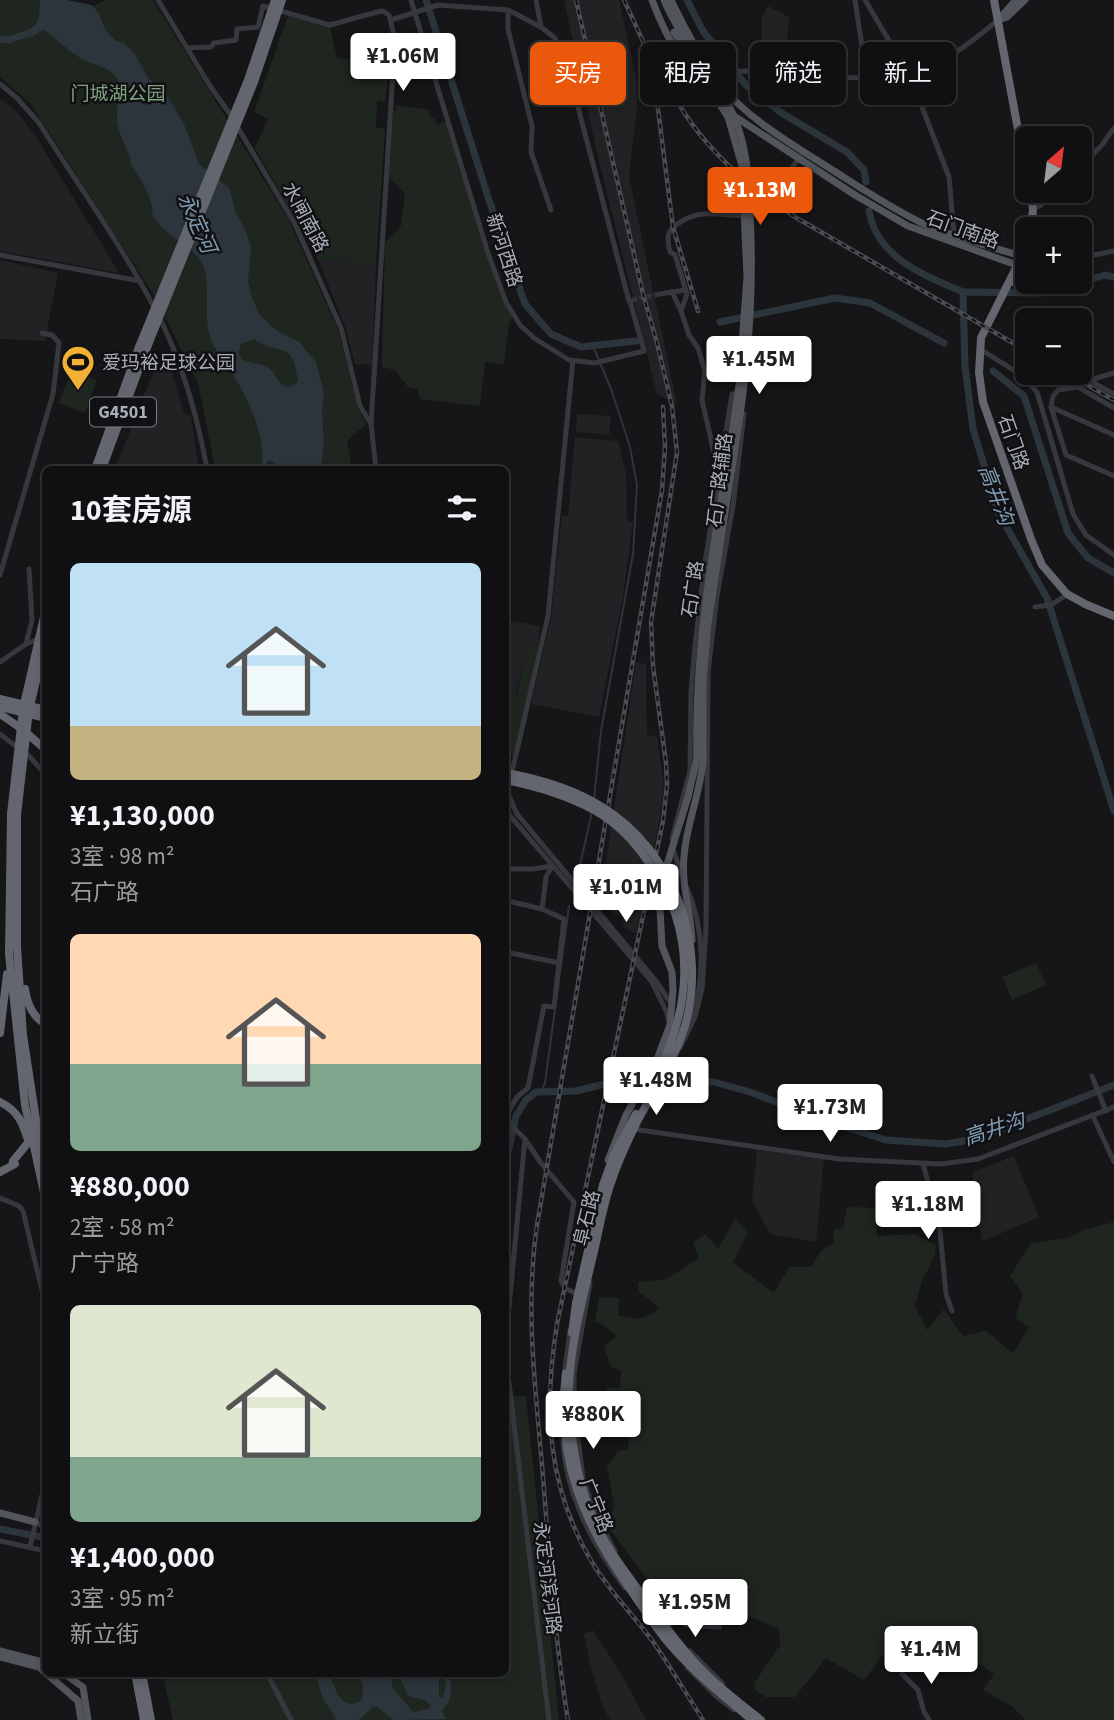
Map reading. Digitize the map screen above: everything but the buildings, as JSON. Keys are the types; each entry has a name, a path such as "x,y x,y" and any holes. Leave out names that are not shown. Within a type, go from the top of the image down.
{"highway":[{"name":"G4501","path":"96,466 248,80 275,0"},
{"name":"G4501","path":"103,466 141,351 254,82 282,0"},
{"path":"994,0 1000,17 1022,126"},
{"path":"1000,0 1000,17 1018,126"},
{"path":"1034,203 1035,217"},
{"name":"石门路","path":"1015,278 985,328 979,350 980,386 984,402 1037,556 1048,573 1069,593 1114,614"},
{"name":"石门路","path":"1000,304 983,351 986,396 1025,513 1045,562 1069,593"},
{"path":"42,626 23,709 8,871 9,954 25,1105 42,1186"},
{"path":"42,655 29,710 14,814 17,947 23,1035 42,1154"},
{"path":"0,699 42,710"},
{"path":"0,707 42,717"},
{"path":"0,715 42,746"},
{"name":"阜石路","path":"509,774 571,790 602,807 641,839 673,887 684,917 692,961 689,1006 679,1044 639,1119 610,1184 582,1303 571,1372 569,1409 581,1484 594,1519 613,1555 672,1636 700,1668 763,1720"},
{"name":"阜石路","path":"509,781 542,787 569,797 619,827 638,846 661,879 679,925 685,986 680,1017 672,1043 613,1157 603,1185 576,1303 564,1392 566,1445 575,1486 588,1522 608,1559 667,1640 750,1720"},
{"path":"17,947 26,998 42,1022"},
{"path":"0,1032 9,954"},
{"path":"0,1102 11,1107 19,1116 42,1190"},
{"path":"14,1163 42,1125"},
{"path":"0,1170 14,1163 42,1133"},
{"path":"136,1677 144,1720"},
{"path":"143,1677 151,1720"}],"main road":[{"name":"石门南路","path":"652,0 671,42"},
{"name":"石广路","path":"603,1185 606,1166 626,1115 656,1062 670,1025 672,972 662,946 660,908 665,871 700,759 696,698 699,652 735,434 747,277 742,166 737,140 728,117 679,41 659,0"},
{"name":"石广路","path":"664,0 671,18 688,46 723,97 743,145 748,175 752,273 747,353 705,653 699,792 684,856 683,875 691,923 692,961"},
{"name":"石门南路","path":"671,0 693,42"},
{"path":"1000,17 1016,0"},
{"path":"1000,17 1025,0"},
{"name":"石门南路","path":"736,101 801,155 882,212 934,237 1015,261"},
{"name":"石门南路","path":"720,105 743,122 927,225 1015,254"},
{"path":"719,548 736,470"},
{"path":"709,582 720,481"},
{"path":"0,1513 34,1525"},
{"path":"0,1651 42,1661"},
{"path":"0,1657 42,1670"},
{"path":"50,1677 78,1701 81,1720"},
{"path":"68,1677 83,1687 88,1720"}],"street":[{"name":"水闸南路","path":"158,0 210,86 229,112 295,224 341,328 360,406 371,424 376,466"},
{"name":"新河西路","path":"411,0 506,302 520,324 534,338 573,360 598,362 644,351 631,301 628,301 574,92 555,38 541,27"},
{"path":"536,0 541,27"},
{"path":"855,0 861,42"},
{"path":"864,0 890,42"},
{"path":"391,20 437,3 508,10 541,27"},
{"path":"187,48 211,47 214,43 236,40 237,29 258,27 263,6 330,25 383,11 390,15 394,40 371,424"},
{"path":"508,10 508,29 532,126 531,152 551,210"},
{"path":"956,52 1000,17"},
{"path":"736,71 860,79"},
{"path":"0,84 17,98 39,123 140,281 164,328 193,404 206,466"},
{"path":"921,105 949,177 954,235"},
{"path":"1092,155 1114,128"},
{"path":"681,311 687,294 676,255 670,252 667,237 669,231 678,223 697,214 757,214 801,155"},
{"path":"1035,209 1042,203"},
{"path":"1092,256 1114,251"},
{"path":"0,255 140,281"},
{"path":"660,295 685,289"},
{"path":"672,292 689,335 698,348 705,371 702,400 715,457"},
{"path":"0,575 53,394 59,343 52,335 42,333"},
{"path":"983,351 1013,369 1032,385 1044,410 1073,514 1080,528 1094,543 1114,555"},
{"path":"509,786 548,617 573,360"},
{"path":"1114,373 1094,379 1094,383 1114,394"},
{"path":"1114,408 1078,387 1058,390 1053,396 1051,407 1066,456 1114,476"},
{"name":"石广路辅路","path":"655,1093 687,1036 698,1007 704,973 708,673 746,393 732,394 705,563 694,653 690,771 672,840 676,861 692,899 701,961 699,995 689,1026 678,1024"},
{"path":"1051,407 1114,435"},
{"path":"26,644 32,620 29,569"},
{"path":"1034,607 1051,605 1069,593"},
{"path":"32,620 42,619"},
{"path":"0,662 26,644 42,639"},
{"path":"0,734 30,757 42,770"},
{"path":"509,765 514,767"},
{"path":"509,798 517,814 656,981 674,1008 678,1024 677,1048 668,1069"},
{"name":"广宁路","path":"509,815 652,982 667,1013 667,1034 653,1071 623,1127 600,1187 577,1294 565,1363 561,1410 563,1448 571,1490 585,1525 605,1562 672,1651 716,1696 750,1720"},
{"path":"509,869 552,866"},
{"path":"542,909 546,877 552,866"},
{"path":"509,1111 517,1097 528,1088 544,1006 554,1007 564,919 542,909 512,902"},
{"path":"697,922 706,921"},
{"path":"509,953 559,963"},
{"path":"1093,1079 1105,1108"},
{"name":"广宁路","path":"655,1093 622,1154 610,1187 599,1233 575,1373 574,1408 584,1483 597,1517 616,1553 668,1625 704,1666 763,1720"},
{"path":"623,1127 839,1159 923,1164 959,1163 978,1159 1105,1108 1114,1107"},
{"path":"1093,1115 1114,1162"},
{"path":"509,1125 524,1139 575,1202 561,1281 565,1288 577,1294"},
{"path":"509,1305 524,1139"},
{"path":"923,1164 939,1222 946,1294 952,1311"},
{"path":"0,1198 19,1206 23,1212 42,1290"},
{"name":"永定河滨河路","path":"509,1382 550,1720"},
{"path":"30,1547 42,1494"},
{"path":"34,1525 42,1527"},
{"path":"0,1541 42,1549"},
{"path":"668,1625 679,1619 687,1625 719,1627"},
{"path":"902,1674 918,1690 929,1720"},
{"path":"269,1677 291,1720"}],"shaded area":[{"path":"564,0 619,0 636,78 637,107 629,177 677,404 657,394 587,105 626,105 626,42 573,42"},
{"path":"768,6 789,17 787,42 761,42 762,17"},
{"path":"0,99 16,111 37,138 119,273 0,251"},
{"path":"318,259 376,264 372,365 355,364 346,329"},
{"path":"0,260 58,273 45,341 0,339"},
{"path":"167,354 184,413 191,416 199,466 116,466 160,355"},
{"path":"577,414 611,416 609,435 576,432"},
{"path":"575,437 618,441 626,473 627,521 633,522 622,602 599,717 531,704 551,619 562,516 568,515"},
{"path":"509,621 540,626 538,647 526,645 516,695 509,694"},
{"path":"636,662 646,664 647,735 657,736 664,787 636,934 622,926 623,917 613,914 609,906 605,869"},
{"path":"757,1150 824,1159 816,1242 770,1234 752,1200"},
{"path":"1014,1156 1039,1217 983,1241 975,1213 973,1172"},
{"path":"593,1630 646,1720 610,1720 591,1668 584,1634"}],"green space":[{"name":"门城湖公园","path":"0,0 40,0 39,22 34,28 50,27 106,0 153,0 289,220 338,330 358,408 366,424 347,441 351,466 214,466 198,383 155,297 30,103 0,77"},
{"path":"288,16 330,27 337,58 390,61 385,102 377,101 376,127 385,129 376,264 318,259 255,148 268,119 254,112"},
{"path":"396,105 430,110 429,114 435,117 437,125 446,121 483,246 504,303 513,317 509,323 504,365 485,362 480,406 420,399 418,389 408,387 395,370 382,367 385,243 401,226 405,193 389,178 393,111 396,110"},
{"name":"爱玛裕足球公园","path":"72,370 97,380 85,413 59,403"},
{"path":"526,645 538,647 514,757 509,755 509,694 517,695"},
{"path":"1036,963 1046,985 1012,1000 1002,977"},
{"path":"847,1207 876,1208 877,1236 914,1234 936,1245 935,1255 922,1281 915,1306 927,1330 944,1309 963,1336 986,1331 1013,1353 1029,1327 1015,1318 1023,1294 1010,1276 1031,1243 1069,1238 1083,1230 1114,1222 1114,1720 1026,1720 1013,1707 983,1690 994,1674 964,1653 951,1630 931,1652 911,1659 898,1646 893,1634 887,1634 888,1648 864,1680 826,1658 795,1697 765,1697 755,1689 755,1682 780,1645 779,1629 732,1609 714,1621 688,1623 671,1611 608,1527 614,1506 607,1466 617,1452 629,1448 626,1430 611,1434 597,1425 607,1388 619,1388 622,1371 611,1367 604,1346 617,1336 595,1322 599,1297 619,1298 618,1315 635,1319 650,1315 659,1307 639,1292 638,1282 667,1279 699,1258 693,1242 705,1234 718,1249 735,1219 748,1232 733,1262 774,1293 789,1267 811,1267 821,1251 833,1243 834,1229 843,1228"},
{"path":"509,1395 526,1396 559,1720 173,1720 163,1677 509,1677"}],"water":[{"name":"永定河","path":"40,0 67,0 92,5 105,29 134,53 149,79 163,89 184,124 199,164 230,189 235,212 251,247 248,281 251,296 260,315 276,330 299,342 316,362 324,393 321,466 277,466 268,460 266,466 262,466 261,443 255,419 239,384 210,336 205,270 191,249 159,225 154,218 147,192 129,160 131,159 117,118 121,92 118,79 104,68 82,59 43,30 29,38 26,31 37,23","holes":["254,339 283,351 293,359 296,368 298,381 293,386 285,387 271,370 241,359 239,352 241,344"]},
{"path":"316,1677 331,1677 339,1696 348,1703 354,1703 361,1701 363,1689 358,1677 391,1677 392,1687 413,1712 429,1709 431,1706 425,1700 408,1696 400,1677 438,1677 439,1697 443,1699 446,1683 443,1677 449,1677 451,1694 442,1711 446,1719 394,1720 377,1707 373,1707 359,1720 336,1720 323,1698"}],"waterway":[{"path":"426,0 525,304 551,334 581,347 636,341"},
{"name":"高井沟","path":"687,0 703,31 745,84 780,112 847,152 864,170 866,182"},
{"path":"0,39 9,40 35,31"},
{"name":"高井沟","path":"869,211 874,227 892,253 918,271 963,292 965,366 973,429 999,514 1047,598 1114,811"},
{"path":"963,292 1042,293 1105,275 1114,277"},
{"path":"720,322 835,298 870,303 944,343"},
{"path":"593,346 611,389 630,447 637,485 633,554 601,731 594,799"},
{"path":"993,371 1024,396 1068,533 1088,558 1114,573"},
{"path":"580,865 592,812"},
{"path":"541,1092 545,1083 569,906"},
{"name":"高井沟","path":"509,1148 516,1116 526,1100 536,1092 576,1091 633,1077 714,1082 886,1140 945,1144 976,1139 1114,1085"},
{"path":"0,1529 42,1537"}],"tunnel":[{"path":"632,300 660,294"}],"railway":[{"path":"576,0 643,294 672,406 677,452 651,622 653,666 666,763 667,785 663,821 557,1324 550,1388 550,1419 558,1479 579,1538 595,1567 654,1643 703,1720"},
{"path":"624,0 647,50 653,70 673,227 698,311"},
{"path":"643,41 691,123 717,154 746,181 795,217 1015,344"},
{"path":"1087,385 1114,400"},
{"path":"568,1720 555,1624 534,1375 531,1315 533,1255 662,490 665,447 663,407"}],"place":[{"name":"爱玛裕足球公园","path":"78,392"}]}
